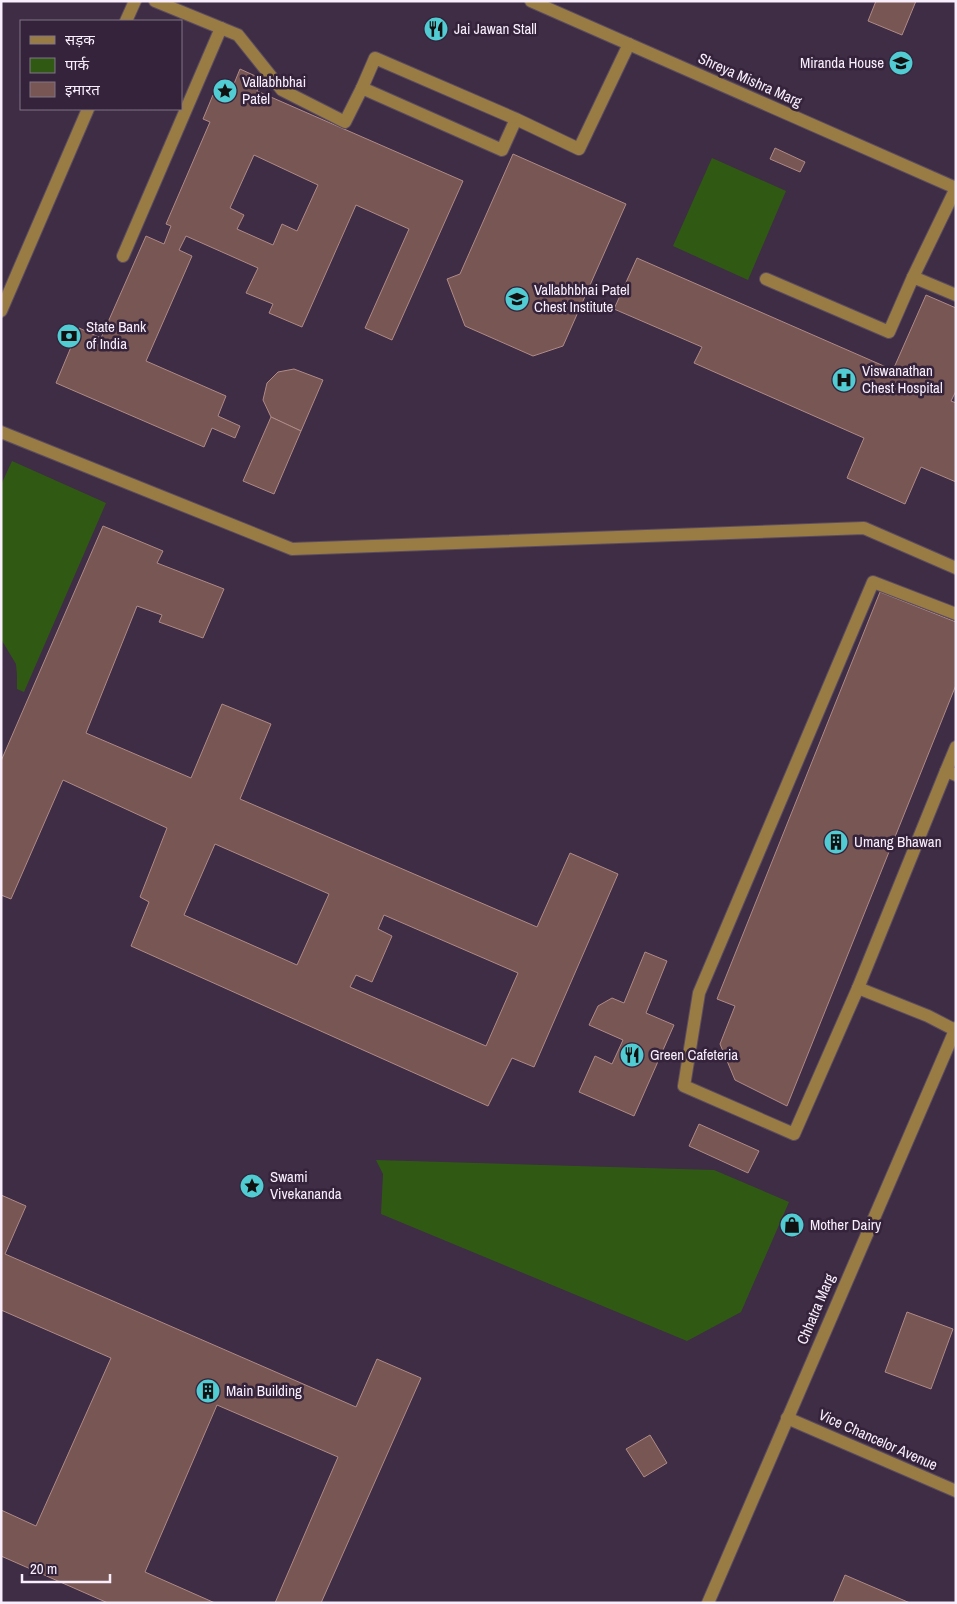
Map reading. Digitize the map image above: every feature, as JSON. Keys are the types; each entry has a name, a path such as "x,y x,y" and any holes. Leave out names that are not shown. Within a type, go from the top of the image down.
{"street":[{"path":"126,20 135,1"},
{"path":"156,1 238,35 282,90 345,122 375,58 516,119 579,149 628,44"},
{"name":"Shreya Mishra Marg","path":"531,1 956,188"},
{"path":"123,256 221,28"},
{"path":"362,88 502,150 516,119"},
{"path":"1,310 88,110"},
{"path":"766,279 888,332 956,188"},
{"path":"913,277 956,296"},
{"path":"1,432 292,549 864,528 956,568"},
{"path":"956,614 873,582 699,993 684,1086 794,1134 951,773 956,747"},
{"path":"858,988 955,1029"},
{"name":"Chhatra Marg","path":"708,1603 955,1029"},
{"name":"Vice Chancelor Avenue","path":"787,1418 956,1492"}],"green space":[{"path":"712,158 786,191 748,280 673,246"},
{"path":"12,461 106,503 24,692 17,689 16,664 1,639 1,485"},
{"path":"376,1160 714,1170 789,1202 741,1312 687,1341 381,1214 383,1174"}],"building":[{"path":"876,1 916,1 902,35 868,21"},
{"path":"240,69 262,79 257,91 463,181 392,340 365,328 409,229 356,205 302,327 269,313 273,304 246,293 258,268 186,236 179,250 192,256 146,361 226,396 218,416 240,426 235,438 212,428 204,447 56,383 79,328 101,338 146,236 164,244 171,226 166,224 210,122 203,119 213,95 227,101","holes":["254,155 318,185 297,231 282,224 273,245 237,229 244,215 230,208"]},
{"path":"775,148 805,162 800,172 770,159"},
{"path":"513,154 626,204 563,346 533,356 465,326 447,279 460,274"},
{"name":"Viswanathan Chest Hospital","path":"637,258 893,370 926,295 956,308 956,391 951,401 956,403 956,482 921,467 905,504 847,478 864,438 694,363 702,347 614,309"},
{"path":"294,369 323,380 301,431 271,417 263,400 267,383 278,372"},
{"path":"271,417 301,431 274,494 243,481"},
{"path":"103,526 163,551 157,563 224,589 203,638 159,622 162,615 137,606 86,733 191,778 222,704 271,724 240,799 537,927 570,853 618,874 534,1067 512,1058 488,1106 131,946 149,902 140,897 167,828 63,780 11,899 1,895 1,761","holes":["215,844 329,894 297,965 184,915","384,915 518,973 486,1046 350,987 356,975 372,982 392,936 378,929"]},
{"name":"Umang Bhawan","path":"880,592 956,622 956,685 787,1106 735,1080 720,1044 735,1006 717,999"},
{"path":"645,952 667,961 646,1013 674,1025 634,1116 579,1092 595,1056 612,1064 623,1040 589,1025 598,1006 612,998 624,1003"},
{"path":"699,1124 759,1151 748,1173 689,1146"},
{"name":"Main Building","path":"1,1195 26,1206 5,1254 356,1407 377,1359 421,1378 321,1603 275,1603 338,1457 217,1405 145,1572 215,1603 108,1603 1,1556 1,1510 36,1526 111,1358 1,1310"},
{"path":"790,1215 803,1221 796,1237 783,1231"},
{"path":"907,1312 953,1329 931,1389 885,1372"},
{"path":"650,1435 667,1463 644,1477 626,1449"},
{"path":"845,1575 910,1603 833,1603"}],"place":[{"name":"Jai Jawan Stall","path":"436,29"},
{"name":"Miranda House","path":"901,63"},
{"name":"Vallabhbhai Patel","path":"225,91"},
{"name":"Vallabhbhai Patel Chest Institute","path":"517,299"},
{"name":"State Bank of India","path":"69,336"},
{"name":"Viswanathan Chest Hospital","path":"844,380"},
{"name":"Umang Bhawan","path":"836,842"},
{"name":"Green Cafeteria","path":"632,1055"},
{"name":"Swami Vivekananda","path":"252,1186"},
{"name":"Mother Dairy","path":"792,1225"},
{"name":"Main Building","path":"208,1391"}]}
